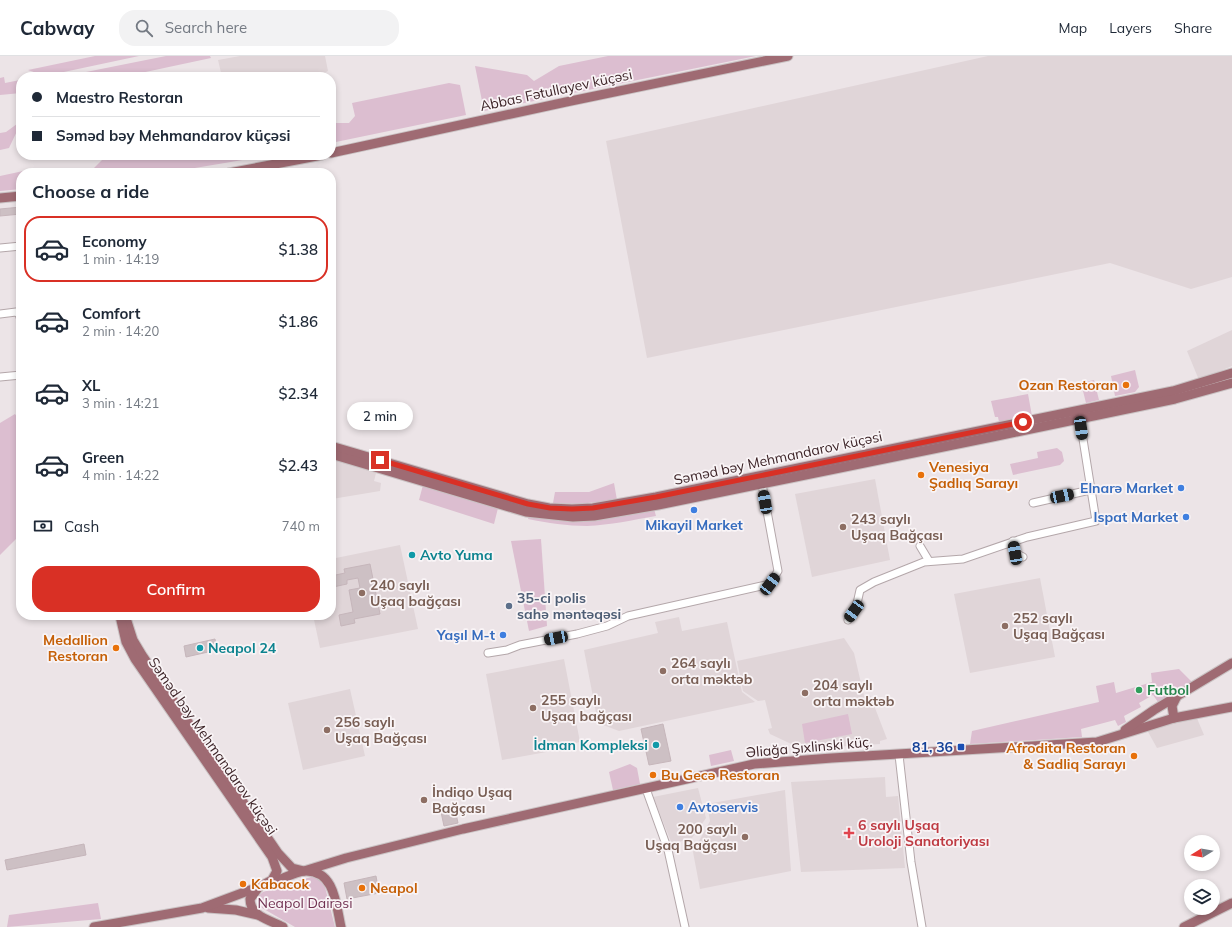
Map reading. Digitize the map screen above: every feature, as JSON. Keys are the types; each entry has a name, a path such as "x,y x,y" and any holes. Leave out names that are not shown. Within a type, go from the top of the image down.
{"main road":[{"name":"Abbas Fətullayev küçəsi","path":"336,152 788,56"},
{"path":"276,168 304,160"},
{"path":"0,198 16,196"},
{"name":"Səməd bəy Mehmandarov küçəsi","path":"336,455 521,510 548,515 573,517 612,513 762,484 1079,414 1173,391 1232,373"},
{"name":"Səməd bəy Mehmandarov küçəsi","path":"336,447 528,504 572,509 608,506 1079,414 1175,399 1232,383"},
{"name":"Səməd bəy Mehmandarov küçəsi","path":"120,620 126,642 135,659 272,857 276,866 276,876 261,886"},
{"name":"Səməd bəy Mehmandarov küçəsi","path":"127,620 133,640 142,655 278,853 292,868 325,876 332,891"},
{"path":"1117,736 1178,695 1232,663"},
{"path":"1174,718 1172,706 1178,695"},
{"name":"Əliağa Şıxlinski küç.","path":"202,908 304,871 346,858 463,829 764,763 1097,742 1174,718 1232,707"},
{"path":"341,927 332,891 331,874 332,868 346,858"},
{"path":"259,916 252,909 250,899 261,886"},
{"path":"1184,927 1232,903"},
{"path":"94,927 202,908 236,910 259,916 284,927"}],"street":[{"path":"0,248 16,246"},
{"path":"0,314 16,310"},
{"path":"0,378 16,376"},
{"path":"848,620 856,608 858,595 864,586 929,561 963,559 1013,541 1096,521 1079,414"},
{"path":"488,653 577,634 607,626 628,616 770,584 778,571 762,484"},
{"path":"1033,503 1090,490"},
{"path":"1013,541 1015,553 1023,557"},
{"path":"920,546 929,561"},
{"path":"899,755 911,862 922,927"},
{"path":"646,789 668,850 685,927"},
{"path":"337,913 344,927"}],"shaded area":[{"path":"240,56 325,56 328,71 221,72 218,60"},
{"path":"988,56 1232,56 1232,277 1191,289 1110,263 647,358 606,141"},
{"path":"1232,330 1232,366 1199,380 1187,351"},
{"path":"336,460 376,473 374,481 381,483 380,491 336,498"},
{"name":"243 saylı Uşaq Bağçası","path":"875,479 890,560 812,577 795,494"},
{"path":"400,545 418,629 320,648 314,620 336,620 336,558"},
{"name":"252 saylı Uşaq Bağçası","path":"1040,578 1055,657 970,673 954,594"},
{"name":"264 saylı orta məktəb","path":"679,617 682,631 727,622 742,692 755,702 619,731 598,723 584,650 658,633 655,622"},
{"name":"204 saylı orta məktəb","path":"844,638 854,653 864,696 870,695 887,739 880,741 880,744 802,749 770,734 768,729 772,728 765,700 758,701 743,691 737,661"},
{"name":"255 saylı Uşaq bağçası","path":"564,659 580,742 552,748 552,751 502,760 486,674"},
{"name":"256 saylı Uşaq Bağçası","path":"350,689 365,756 303,770 288,703"},
{"path":"1196,716 1204,735 1157,748 1147,730"},
{"name":"6 saylı Uşaq Uroloji Sanatoriyası","path":"885,777 886,797 898,796 905,868 801,872 791,782"},
{"name":"Avtoservis","path":"698,788 706,818 692,838 672,844 653,797"},
{"name":"200 saylı Uşaq Bağçası","path":"785,790 791,871 700,889 693,852 710,821 707,804"}],"green space":[{"path":"95,56 139,56 64,72 34,72 28,70"},
{"path":"166,56 210,56 211,58 145,72 86,72"},
{"path":"608,56 756,56 484,111 475,66 527,75 534,81 559,66"},
{"path":"4,77 5,83 16,81 16,93 0,95 0,78"},
{"path":"449,83 460,85 466,115 336,142 336,123 349,123 355,116 352,103"},
{"path":"16,125 16,133 9,148 0,150 0,133 6,132"},
{"path":"102,160 243,160 195,168 94,168"},
{"path":"16,173 16,189 0,191 0,176"},
{"path":"1135,370 1139,387 1135,392 1115,396 1111,376"},
{"path":"1094,380 1099,400 1086,403 1081,383"},
{"path":"1028,394 1032,416 999,422 998,417 995,417 991,401"},
{"path":"15,414 16,416 16,539 0,555 0,423"},
{"path":"1057,448 1062,452 1064,461 1060,465 1013,475 1010,464 1038,458 1037,452"},
{"path":"614,483 617,500 578,504 553,503 555,492 589,492"},
{"path":"423,485 498,508 494,524 419,500"},
{"path":"654,509 656,516 587,526 565,525 528,519 529,516 557,520 580,521"},
{"path":"541,539 547,626 529,631 511,541"},
{"path":"1179,669 1192,682 1158,702 1153,695 1139,703 1141,707 1124,716 1126,722 1118,726 1115,720 1081,729 1082,737 970,744 972,731 1099,702 1096,686 1114,682 1116,693 1152,682 1151,673"},
{"path":"848,714 852,734 805,743 802,724"},
{"path":"731,750 734,761 711,766 709,755"},
{"path":"630,764 637,768 640,784 613,790 609,772"},
{"name":"Neapol Dairəsi","path":"318,876 324,883 335,927 295,927 257,905 257,897 263,892"},
{"path":"98,903 101,919 7,927 9,915"}],"building":[{"path":"16,207 16,214 0,216 0,209"},
{"name":"240 saylı Uşaq bağçası","path":"370,564 380,614 354,619 355,623 341,626 339,615 353,612 349,590 360,588 358,578 347,580 347,584 336,586 336,575 345,573 344,569"},
{"name":"Neapol 24","path":"215,639 217,650 186,657 184,646"},
{"name":"İdman Kompleksi","path":"663,724 671,761 649,765 641,729"},
{"path":"455,809 458,823 444,826 441,812"},
{"path":"84,844 86,855 7,870 5,860"},
{"name":"Neapol","path":"376,876 379,893 347,899 344,883"}],"place":[{"name":"Ozan Restoran","path":"1126,385"},
{"name":"Venesiya Şadlıq Sarayı","path":"921,475"},
{"name":"Elnarə Market","path":"1181,488"},
{"name":"Mikayil Market","path":"694,510"},
{"name":"Ispat Market","path":"1186,517"},
{"name":"243 saylı Uşaq Bağçası","path":"843,527"},
{"name":"Avto Yuma","path":"412,555"},
{"name":"240 saylı Uşaq bağçası","path":"362,593"},
{"name":"35-ci polis sahə məntəqəsi","path":"509,606"},
{"name":"252 saylı Uşaq Bağçası","path":"1005,626"},
{"name":"Yaşıl M-t","path":"503,635"},
{"name":"Medallion Restoran","path":"116,648"},
{"name":"Neapol 24","path":"200,648"},
{"name":"264 saylı orta məktəb","path":"663,671"},
{"name":"Futbol","path":"1139,690"},
{"name":"204 saylı orta məktəb","path":"805,693"},
{"name":"255 saylı Uşaq bağçası","path":"533,708"},
{"name":"256 saylı Uşaq Bağçası","path":"327,730"},
{"name":"İdman Kompleksi","path":"656,745"},
{"name":"81, 36","path":"961,747"},
{"name":"Afrodita Restoran & Sadliq Sarayı","path":"1134,756"},
{"name":"Bu Gecə Restoran","path":"653,775"},
{"name":"İndiqo Uşaq Bağçası","path":"424,800"},
{"name":"Avtoservis","path":"680,807"},
{"name":"6 saylı Uşaq Uroloji Sanatoriyası","path":"849,833"},
{"name":"200 saylı Uşaq Bağçası","path":"745,837"},
{"name":"Kabacok","path":"243,884"},
{"name":"Neapol","path":"362,888"}],"route":[{"path":"380,460 528,504 550,508 593,508 656,497 1023,422"}]}
